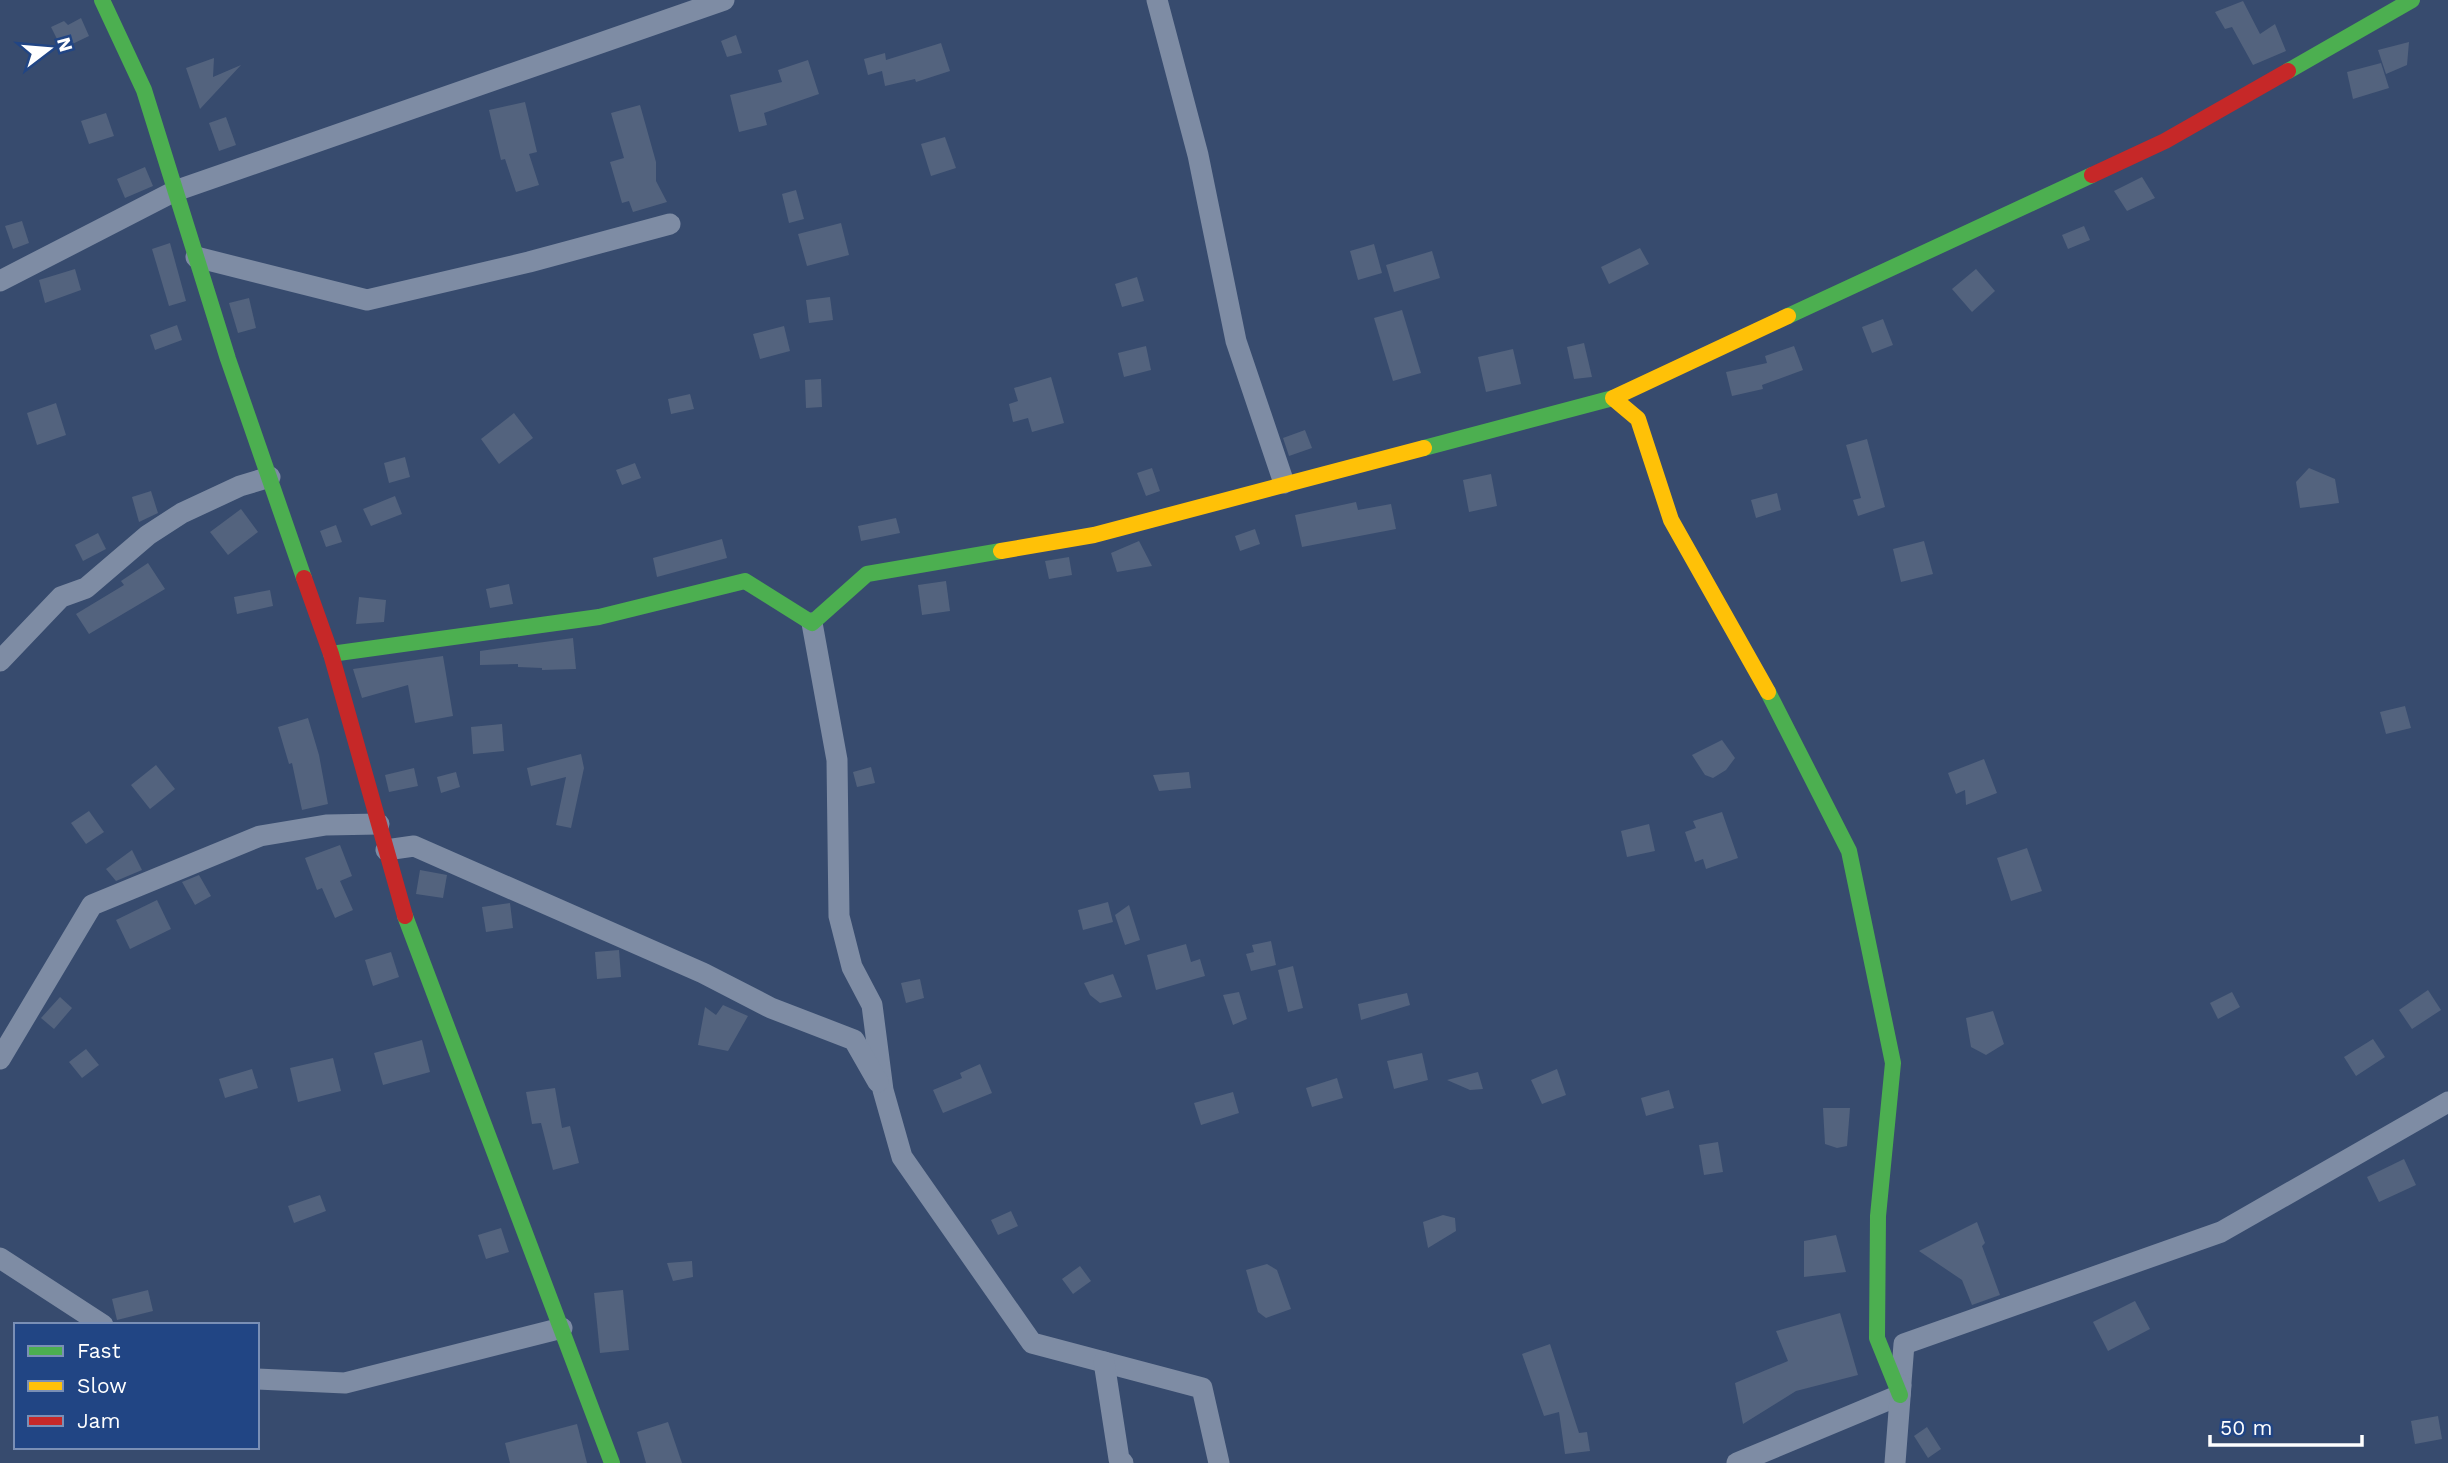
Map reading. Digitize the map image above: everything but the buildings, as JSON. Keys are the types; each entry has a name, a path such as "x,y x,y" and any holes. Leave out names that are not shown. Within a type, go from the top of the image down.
{"street":[{"path":"102,0 144,90 196,257 331,654 404,914 612,1463"},
{"path":"0,281 175,191 724,0"},
{"path":"1157,0 1198,155 1236,341 1284,483"},
{"path":"812,623 867,574 1094,535 1614,398 2165,141 2412,0"},
{"path":"196,257 367,300 529,262 670,224"},
{"path":"1614,398 1638,419 1671,520 1760,677 1849,851 1894,1063 1878,1216 1877,1338 1900,1395"},
{"path":"0,661 61,597 86,588 148,534 183,513 240,486 270,477"},
{"path":"331,654 599,617 745,581 812,623 837,760 839,916 852,967 872,1004 883,1090 902,1157 1032,1343 1202,1388 1219,1463"},
{"path":"0,1059 92,905 260,836 326,825 379,824"},
{"path":"386,850 414,846 703,973 771,1008 854,1040 883,1090"},
{"path":"1904,1344 2221,1231 2448,1102"},
{"path":"0,1258 100,1323"},
{"path":"259,1379 345,1383 562,1328"},
{"path":"1900,1395 1904,1344"},
{"path":"1895,1463 1904,1344"},
{"path":"1104,1362 1119,1459 1123,1463"},
{"path":"1737,1463 1900,1395"}],"traffic: fast":[{"path":"102,0 144,90 228,359 304,578"},
{"path":"2288,71 2412,0"},
{"path":"1788,316 2092,175"},
{"path":"1424,448 1613,398"},
{"path":"331,654 599,617 745,581 812,623 867,574 1001,551"},
{"path":"1768,692 1849,851 1893,1063 1878,1216 1877,1338 1900,1395"},
{"path":"405,916 612,1463"}],"traffic: slow":[{"path":"1768,692 1671,520 1638,419 1613,398 1788,316"},
{"path":"1001,551 1094,535 1424,448"}],"traffic: jam":[{"path":"2092,175 2165,141 2288,71"},
{"path":"304,578 331,654 405,916"}]}
